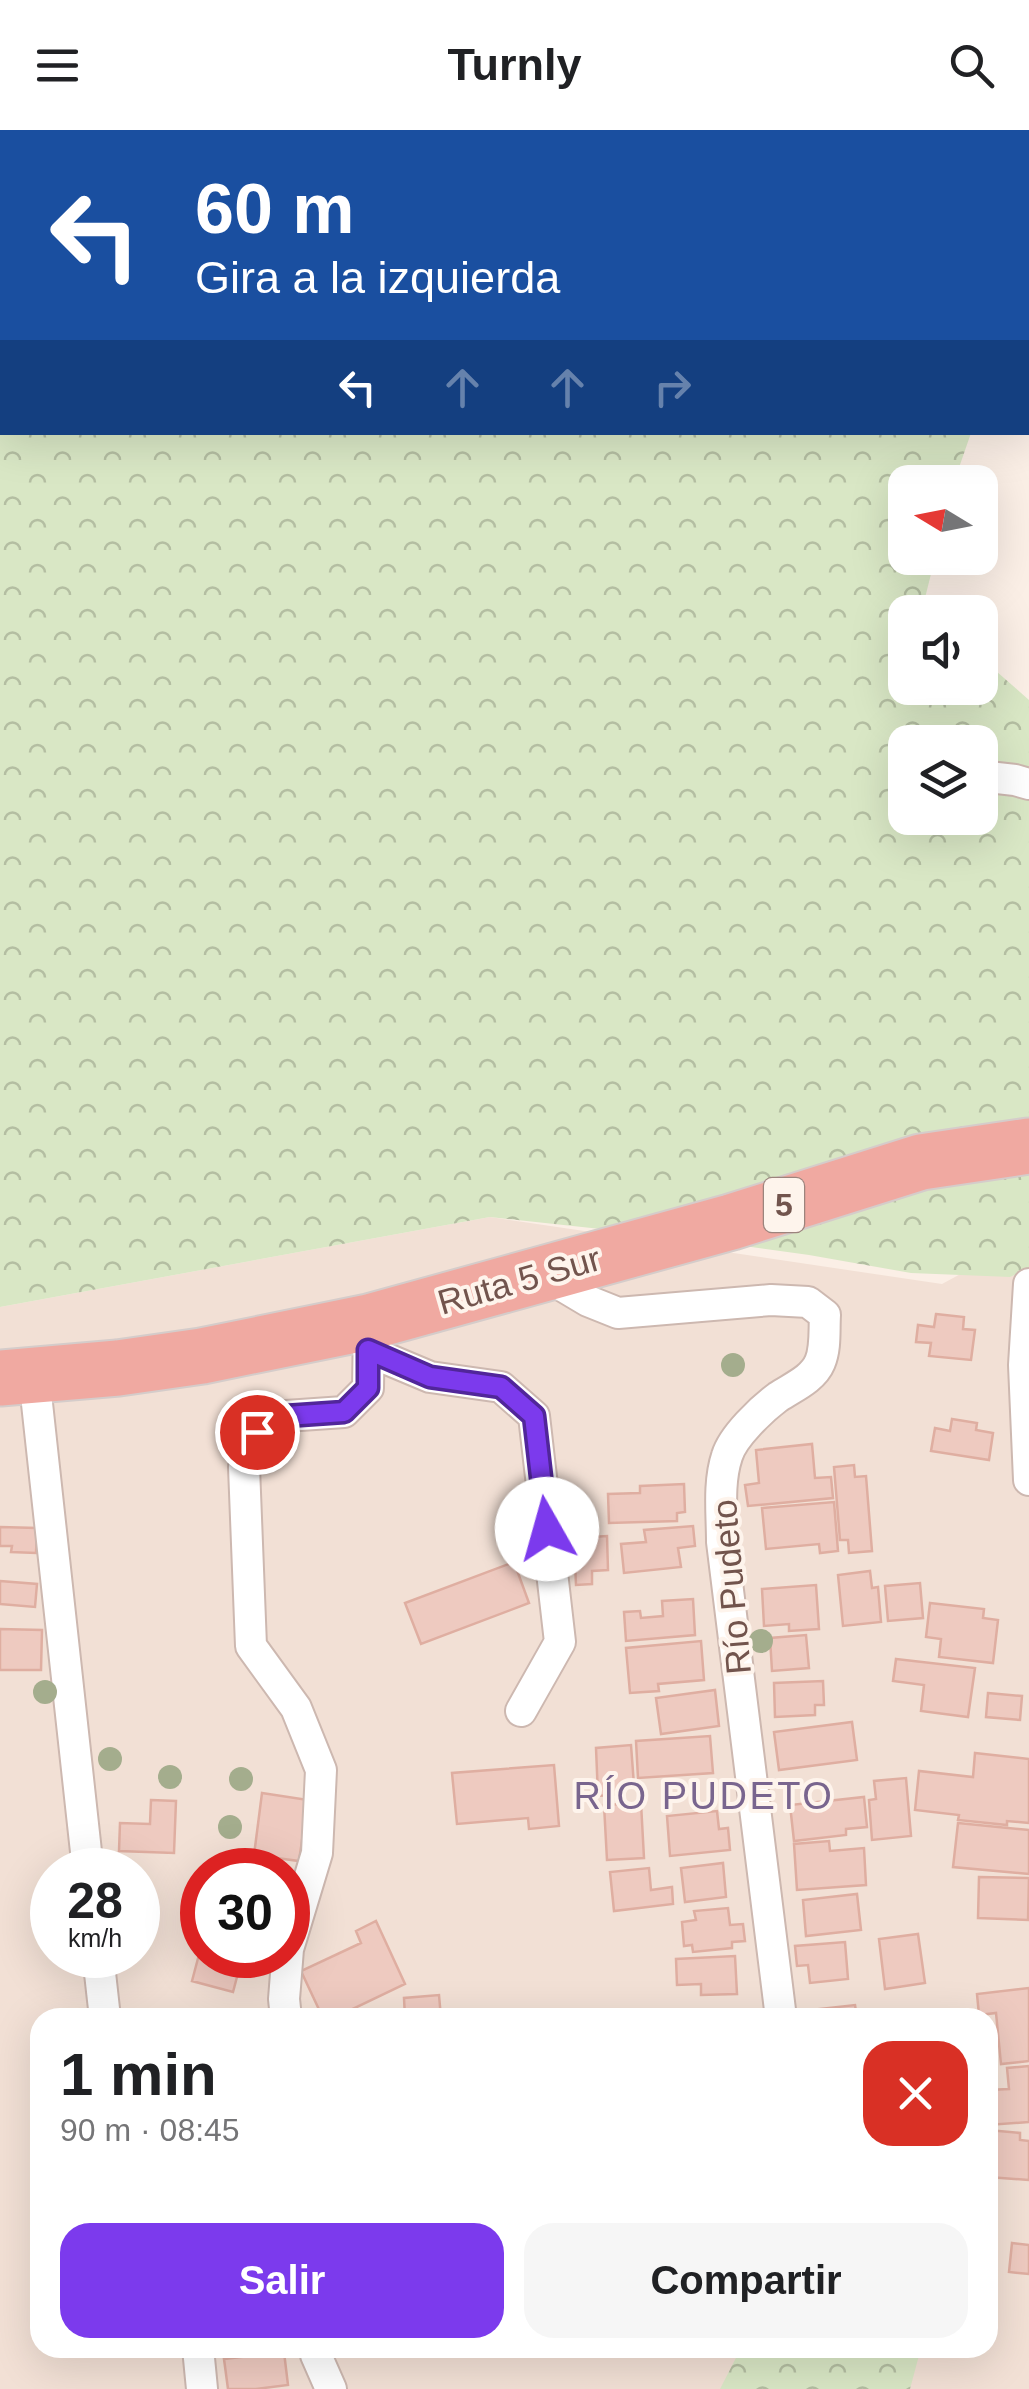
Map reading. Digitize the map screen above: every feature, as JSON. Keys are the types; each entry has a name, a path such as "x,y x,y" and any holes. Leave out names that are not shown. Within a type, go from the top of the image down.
{"highway":[{"name":"Ruta 5 Sur","path":"17,1377 368,1336 455,1299 731,1222 921,1162 1029,1146"}],"street":[{"path":"998,778 1029,784"},
{"name":"Río Pudeto","path":"541,1272 618,1313 771,1300 808,1302 824,1315 820,1364 806,1380 748,1424 727,1452 722,1483 722,1542 780,2008"},
{"path":"1029,1284 1024,1364 1029,1480"},
{"path":"368,1336 430,1377 501,1387 534,1416 560,1642 522,1712"},
{"path":"285,2008 288,1949 317,1854 321,1770 296,1708 251,1646 244,1468 257,1432 286,1416 344,1412 368,1388 368,1336"},
{"path":"17,1377 85,1848"},
{"path":"101,1978 104,2008"},
{"path":"199,2358 202,2389"},
{"path":"317,2358 331,2389"}],"shaded area":[{"path":"490,1217 942,1284 1029,1237 1029,2389 0,2389 0,1307"}],"green space":[{"path":"0,435 970,435 960,465 888,465 888,575 931,575 926,595 888,595 888,705 998,705 998,673 1029,700 1029,1268 1010,1277 911,1273 693,1239 490,1217 0,1307"},
{"path":"736,2358 918,2358 910,2389 720,2389"}],"building":[{"path":"936,1314 964,1317 963,1329 975,1330 971,1360 929,1356 931,1343 916,1342 918,1325 934,1327"},
{"path":"952,1419 977,1423 976,1430 993,1433 989,1460 931,1451 935,1428 950,1431"},
{"path":"812,1444 815,1478 831,1477 833,1498 748,1506 745,1485 759,1483 756,1450"},
{"path":"854,1465 855,1477 866,1476 872,1551 849,1553 848,1540 840,1540 834,1467"},
{"path":"684,1484 685,1512 677,1513 677,1521 609,1523 608,1494 640,1493 640,1486"},
{"path":"834,1502 838,1551 820,1553 819,1544 766,1549 762,1508"},
{"path":"693,1526 695,1546 678,1548 681,1567 624,1573 621,1544 646,1542 644,1530"},
{"path":"0,1527 37,1528 36,1553 11,1552 12,1546 0,1546"},
{"path":"607,1536 608,1570 592,1571 592,1584 576,1585 574,1538"},
{"path":"514,1562 529,1603 421,1644 405,1603"},
{"path":"870,1571 872,1588 878,1587 881,1622 843,1626 838,1575"},
{"path":"0,1581 37,1584 35,1607 0,1604"},
{"path":"920,1583 923,1618 888,1621 885,1586"},
{"path":"816,1585 819,1629 789,1631 789,1624 764,1626 762,1589"},
{"path":"693,1599 695,1635 626,1641 624,1612 640,1611 641,1618 663,1616 662,1601"},
{"path":"930,1603 984,1609 983,1618 998,1620 993,1663 939,1657 941,1639 926,1637"},
{"path":"0,1629 42,1630 41,1670 0,1670"},
{"path":"806,1635 809,1668 772,1671 770,1638"},
{"path":"701,1641 704,1680 658,1684 659,1691 630,1693 626,1648"},
{"path":"896,1659 975,1668 968,1717 921,1711 924,1685 893,1681"},
{"path":"823,1681 824,1705 815,1705 815,1715 775,1717 774,1683"},
{"path":"715,1690 719,1726 661,1734 656,1698"},
{"path":"988,1693 1022,1696 1020,1720 986,1717"},
{"path":"852,1722 857,1760 779,1770 774,1732"},
{"path":"710,1736 713,1773 638,1778 636,1741"},
{"path":"631,1745 634,1785 624,1785 624,1794 598,1796 596,1748"},
{"path":"975,1753 1029,1759 1029,1823 958,1820 959,1815 915,1810 919,1771 973,1777"},
{"path":"554,1765 559,1826 529,1829 528,1818 457,1824 452,1773"},
{"path":"906,1778 911,1836 872,1840 869,1800 876,1799 874,1781"},
{"path":"262,1793 308,1800 301,1848 255,1848"},
{"path":"864,1797 867,1827 846,1829 846,1835 794,1841 790,1805"},
{"path":"151,1800 176,1801 174,1853 160,1852 160,1848 119,1848 120,1823 150,1824"},
{"path":"641,1803 644,1858 607,1860 604,1805"},
{"path":"717,1811 719,1829 728,1828 730,1850 670,1856 667,1816"},
{"path":"958,1823 1029,1830 1029,1874 953,1867"},
{"path":"829,1841 830,1851 864,1848 866,1885 797,1890 794,1844"},
{"path":"723,1863 726,1897 685,1902 681,1868"},
{"path":"649,1868 651,1890 672,1887 673,1904 614,1911 610,1872"},
{"path":"979,1877 1029,1878 1028,1920 978,1918"},
{"path":"857,1894 861,1930 806,1936 803,1900"},
{"path":"728,1908 730,1925 743,1924 745,1941 732,1942 732,1948 693,1952 692,1945 684,1946 682,1922 696,1920 694,1911"},
{"path":"376,1921 405,1984 355,2008 318,2008 304,1978 310,1978 310,1967 361,1943 356,1931"},
{"path":"918,1934 925,1983 885,1989 879,1939"},
{"path":"845,1942 848,1979 810,1983 808,1965 797,1966 795,1946"},
{"path":"735,1956 737,1994 701,1995 701,1984 677,1985 676,1959"},
{"path":"193,1978 237,1978 233,1992 192,1981"},
{"path":"1029,1988 1029,2061 1001,2064 998,2008 978,2008 977,1994"},
{"path":"439,1995 440,2008 404,2008 404,1998"},
{"path":"1029,2066 1029,2122 998,2124 998,2090 1009,2089 1007,2068"},
{"path":"998,2131 1020,2133 1020,2140 1029,2141 1029,2180 998,2178"},
{"path":"1012,2243 1029,2245 1029,2274 1009,2272"},
{"path":"285,2358 288,2385 228,2389 224,2359"}],"district":[{"name":"RÍO PUDETO","path":"704,1796"}],"route":[{"path":"257,1432 286,1416 344,1412 368,1388 368,1350 430,1377 501,1387 534,1416 547,1529"}]}
